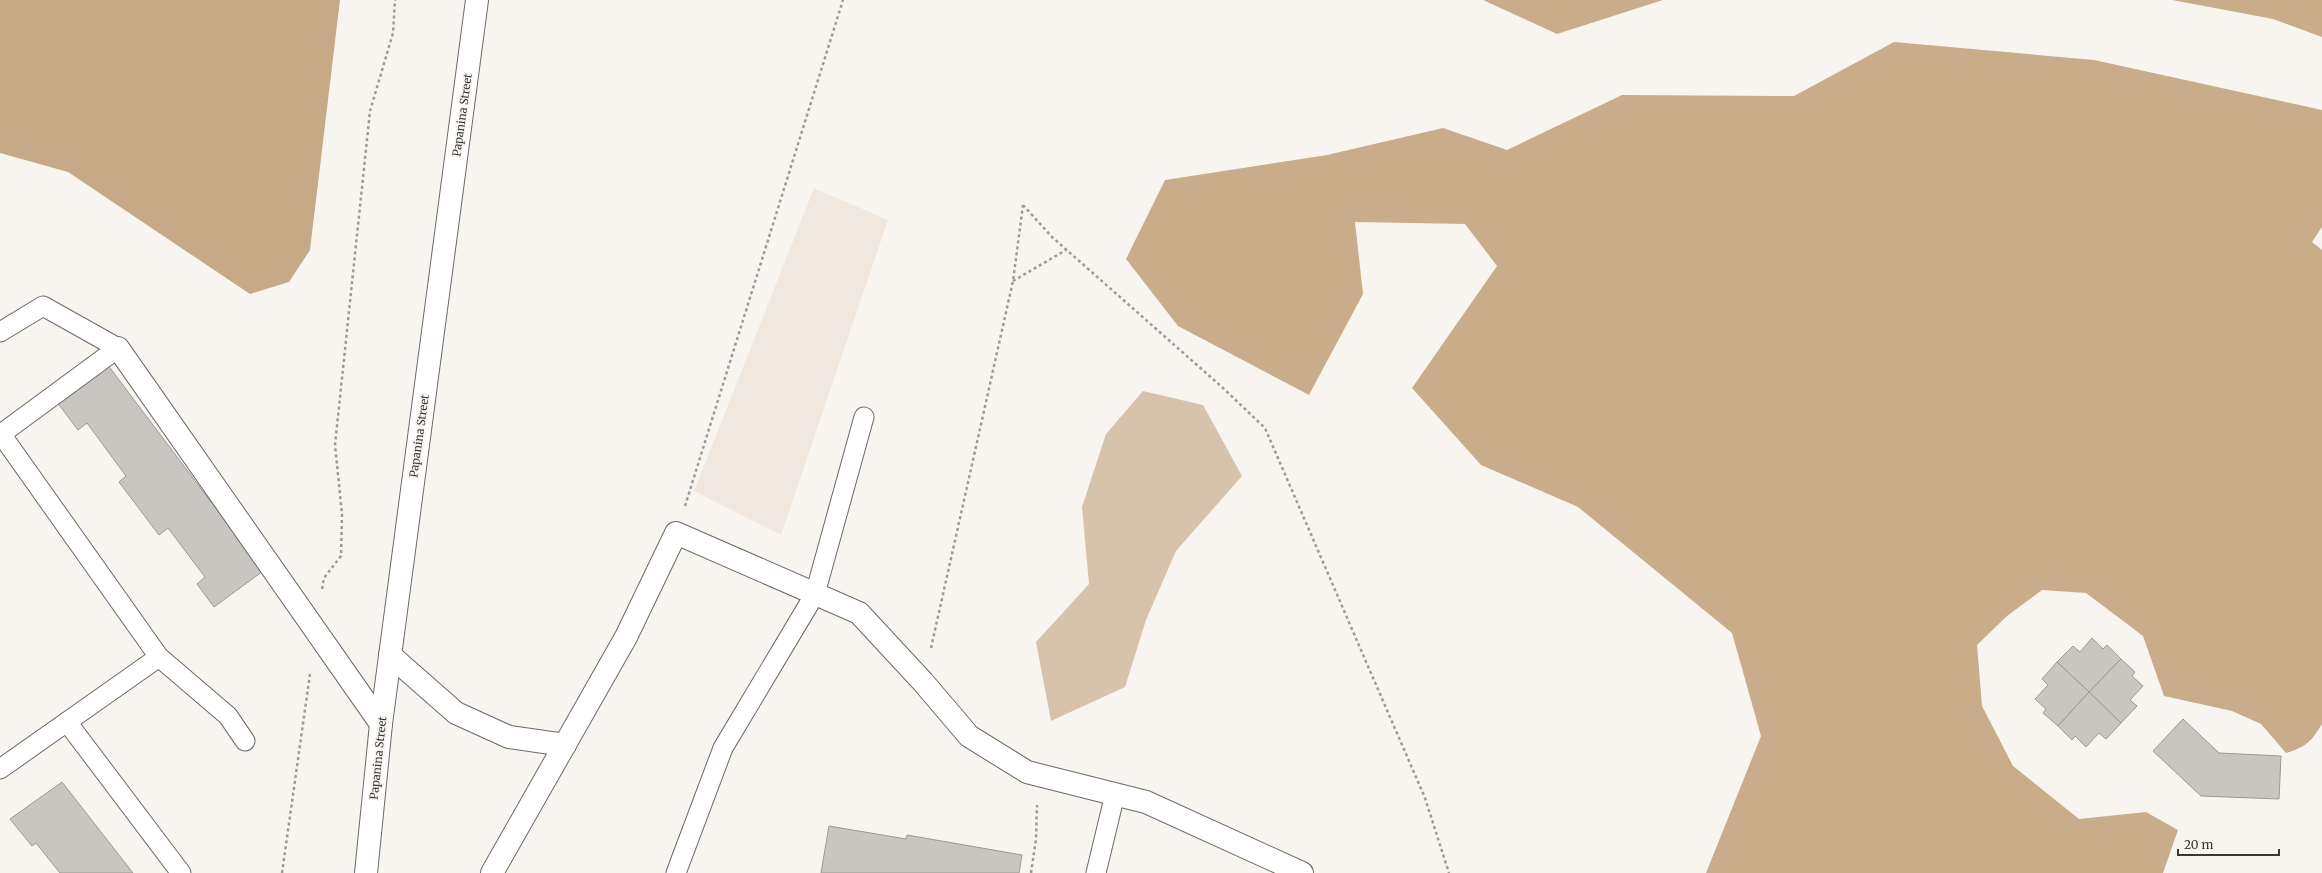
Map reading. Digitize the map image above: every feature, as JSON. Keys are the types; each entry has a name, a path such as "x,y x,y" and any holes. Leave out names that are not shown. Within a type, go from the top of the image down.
{"street":[{"name":"Papanina Street","path":"366,873 381,724 477,0"},
{"path":"118,348 381,724"},
{"path":"492,873 626,637 676,533 859,613 923,682 969,736 1027,772 1146,802 1302,873"},
{"path":"390,655 456,713 509,737 565,746"}],"lane":[{"path":"0,332 43,306 118,348 1,434 159,657 228,716 245,741"},
{"path":"676,873 723,748 815,594 864,416"},
{"path":"0,769 159,657"},
{"path":"67,722 181,873"},
{"path":"1096,873 1115,794"}],"path":[{"path":"282,873 324,578 342,556 342,514 335,445 370,111 393,33 395,0"},
{"path":"676,533 843,0"},
{"path":"923,682 1013,281 1023,204 1052,237 1066,250 1223,388 1265,428 1425,798 1449,873"},
{"path":"1013,281 1066,250"},
{"path":"1031,873 1036,839 1037,806"}],"shaded area":[{"path":"0,0 340,0 310,250 289,282 250,294 68,172 0,153"},
{"path":"1483,0 1663,0 1557,34"},
{"path":"2172,0 2322,0 2322,37 2273,19"},
{"path":"1894,42 2094,60 2322,110 2322,227 2312,242 2322,250 2322,724 2311,740 2303,746 2286,753 2261,724 2232,711 2164,696 2143,636 2086,593 2042,590 2007,616 1977,645 1982,706 2013,766 2079,819 2146,812 2178,830 2163,873 1706,873 1761,736 1732,633 1578,507 1481,465 1412,388 1497,266 1465,224 1355,222 1363,294 1309,395 1178,326 1126,259 1165,180 1327,155 1443,128 1507,150 1622,95 1794,96"},
{"path":"814,188 888,220 781,535 694,491"},
{"path":"1143,391 1203,405 1242,476 1176,551 1146,620 1125,687 1051,721 1036,642 1089,584 1082,507 1106,434"}],"building":[{"path":"104,360 263,571 214,607 197,584 205,577 168,528 159,535 119,482 126,476 87,423 78,430 54,398"},
{"path":"2092,638 2103,649 2107,645 2121,659 2089,692 2057,662 2073,646 2080,652"},
{"path":"2121,659 2135,672 2132,676 2143,686 2130,700 2137,706 2121,723 2089,692"},
{"path":"2057,662 2089,692 2058,726 2043,713 2046,709 2035,699 2048,685 2042,679"},
{"path":"2089,692 2121,723 2106,739 2099,733 2086,747 2075,736 2072,740 2058,726"},
{"path":"2183,719 2219,753 2281,756 2279,799 2201,796 2153,751"},
{"path":"62,782 133,873 60,873 36,843 32,846 10,819"},
{"path":"829,826 906,839 907,835 1022,855 1019,873 821,873"}]}
